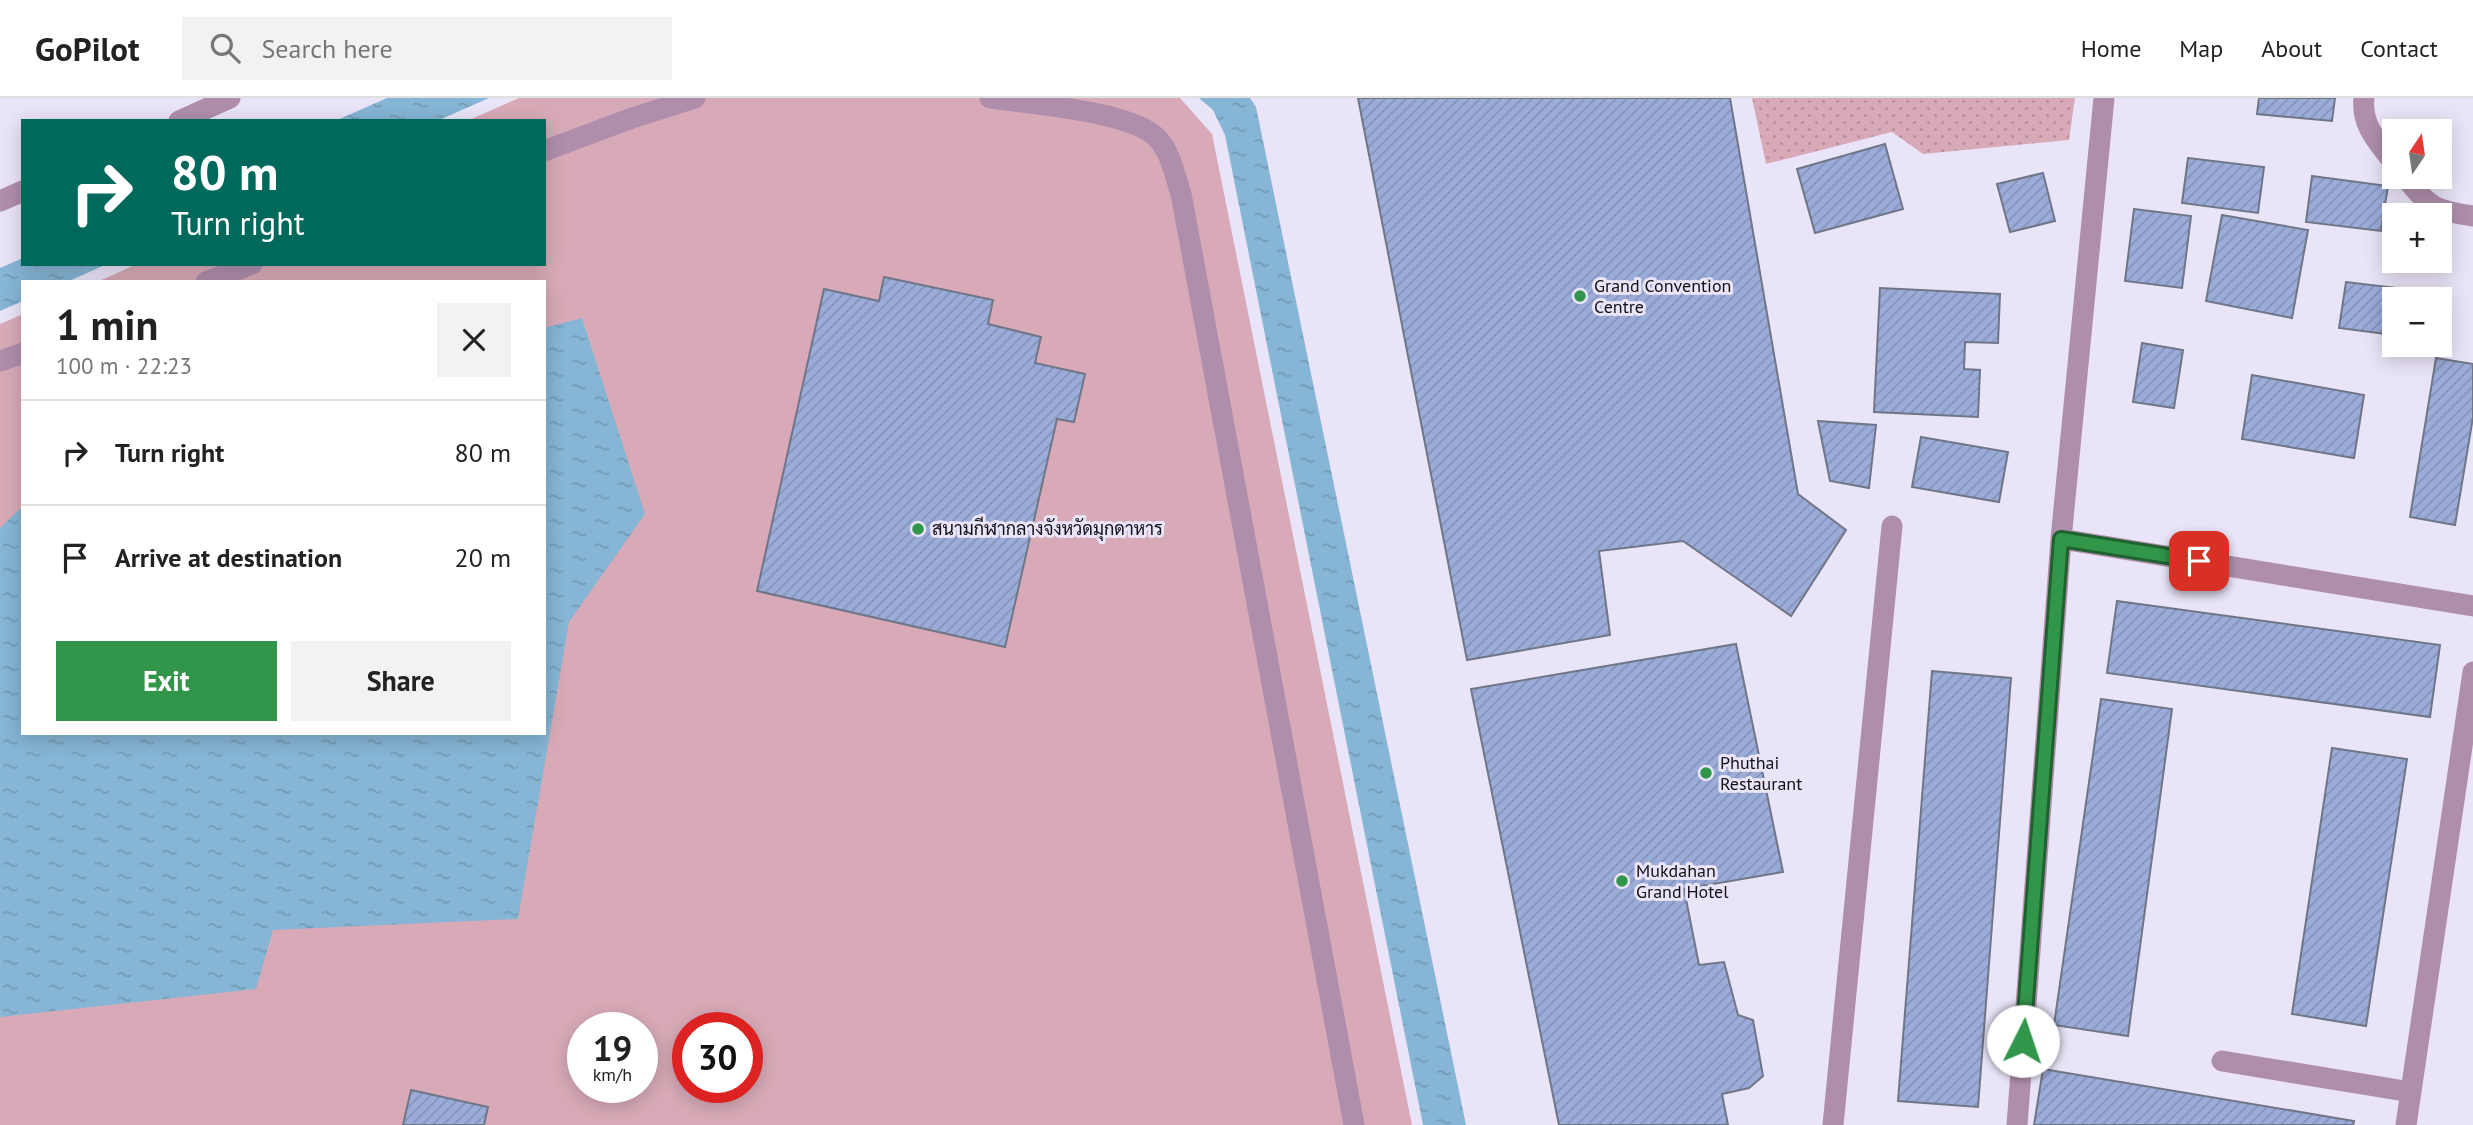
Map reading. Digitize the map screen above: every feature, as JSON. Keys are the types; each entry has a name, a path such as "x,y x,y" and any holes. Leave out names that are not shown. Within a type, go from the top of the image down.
{"street":[{"path":"183,119 230,98"},
{"path":"546,150 695,98"},
{"path":"990,98 1113,117 1139,126 1158,138 1170,158 1181,194 1354,1125"},
{"path":"2017,1125 2061,539 2104,98"},
{"path":"2364,98 2363,108 2368,129 2382,147"},
{"path":"2415,189 2425,202 2449,212 2473,216"},
{"path":"0,201 21,192"},
{"path":"211,280 247,266"},
{"path":"0,361 21,354"},
{"path":"1833,1125 1892,526"},
{"path":"2061,539 2473,606"},
{"path":"2406,1125 2473,672"},
{"path":"2222,1060 2411,1092"}],"shaded area":[{"name":"สนามกีฬากลางจังหวัดมุกดาหาร","path":"519,98 1180,98 1212,134 1412,1125 0,1125 0,324 21,315 21,735 546,735 546,280 101,280 133,266 546,266 546,119 472,119"},
{"path":"1752,98 2075,98 2069,140 1923,154 1892,132 1766,164"}],"water":[{"path":"387,98 489,98 442,119 340,119"},
{"path":"1199,98 1250,98 1256,107 1466,1125 1423,1125 1225,135 1213,110"},
{"path":"21,259 21,266 103,266 71,280 21,280 21,302 0,311 0,268"},
{"path":"582,318 645,514 569,622 518,919 273,930 256,989 0,1017 0,528 21,508 21,735 546,735 546,327"}],"building":[{"name":"Grand Convention Centre","path":"1358,98 1730,98 1798,494 1846,530 1791,616 1683,541 1599,551 1610,635 1467,660"},
{"path":"2259,98 2335,98 2332,121 2257,114"},
{"path":"1885,144 1903,209 1815,233 1797,169"},
{"path":"2188,158 2264,167 2258,213 2182,203"},
{"path":"2043,173 2055,221 2010,232 1997,184"},
{"path":"2312,176 2382,185 2382,189 2388,189 2385,203 2382,203 2381,231 2306,222"},
{"path":"2134,209 2191,216 2182,288 2125,281"},
{"path":"2222,215 2308,230 2292,318 2206,301"},
{"path":"884,277 993,300 988,324 1041,337 1035,363 1085,374 1074,422 1057,419 1005,647 757,591 824,289 879,301"},
{"path":"2346,282 2388,287 2382,287 2382,333 2339,328"},
{"path":"1880,288 2000,294 1998,343 1965,342 1964,369 1980,370 1978,417 1874,412"},
{"path":"2142,343 2183,350 2174,408 2133,402"},
{"path":"2436,358 2473,364 2473,417 2455,525 2410,517"},
{"path":"2252,375 2364,395 2354,458 2242,439"},
{"path":"1818,421 1876,425 1869,488 1830,481"},
{"path":"1921,437 2008,452 1999,502 1912,487"},
{"path":"2117,601 2440,645 2430,717 2107,673"},
{"name":"Mukdahan Grand Hotel","path":"1736,644 1783,872 1684,889 1699,965 1724,962 1738,1015 1753,1020 1763,1076 1749,1088 1722,1094 1728,1125 1559,1125 1471,689"},
{"path":"1932,671 2011,678 1978,1107 1898,1101"},
{"path":"2101,699 2172,709 2128,1036 2054,1025"},
{"path":"2332,748 2407,759 2366,1026 2292,1014"},
{"path":"2043,1069 2354,1121 2353,1125 2034,1125"},
{"path":"411,1090 488,1107 484,1125 403,1125"}],"place":[{"name":"Grand Convention Centre","path":"1580,296"},
{"name":"สนามกีฬากลางจังหวัดมุกดาหาร","path":"918,529"},
{"name":"Phuthai Restaurant","path":"1706,773"},
{"name":"Mukdahan Grand Hotel","path":"1622,881"}],"route":[{"path":"2023,1041 2061,539 2199,561"}]}
